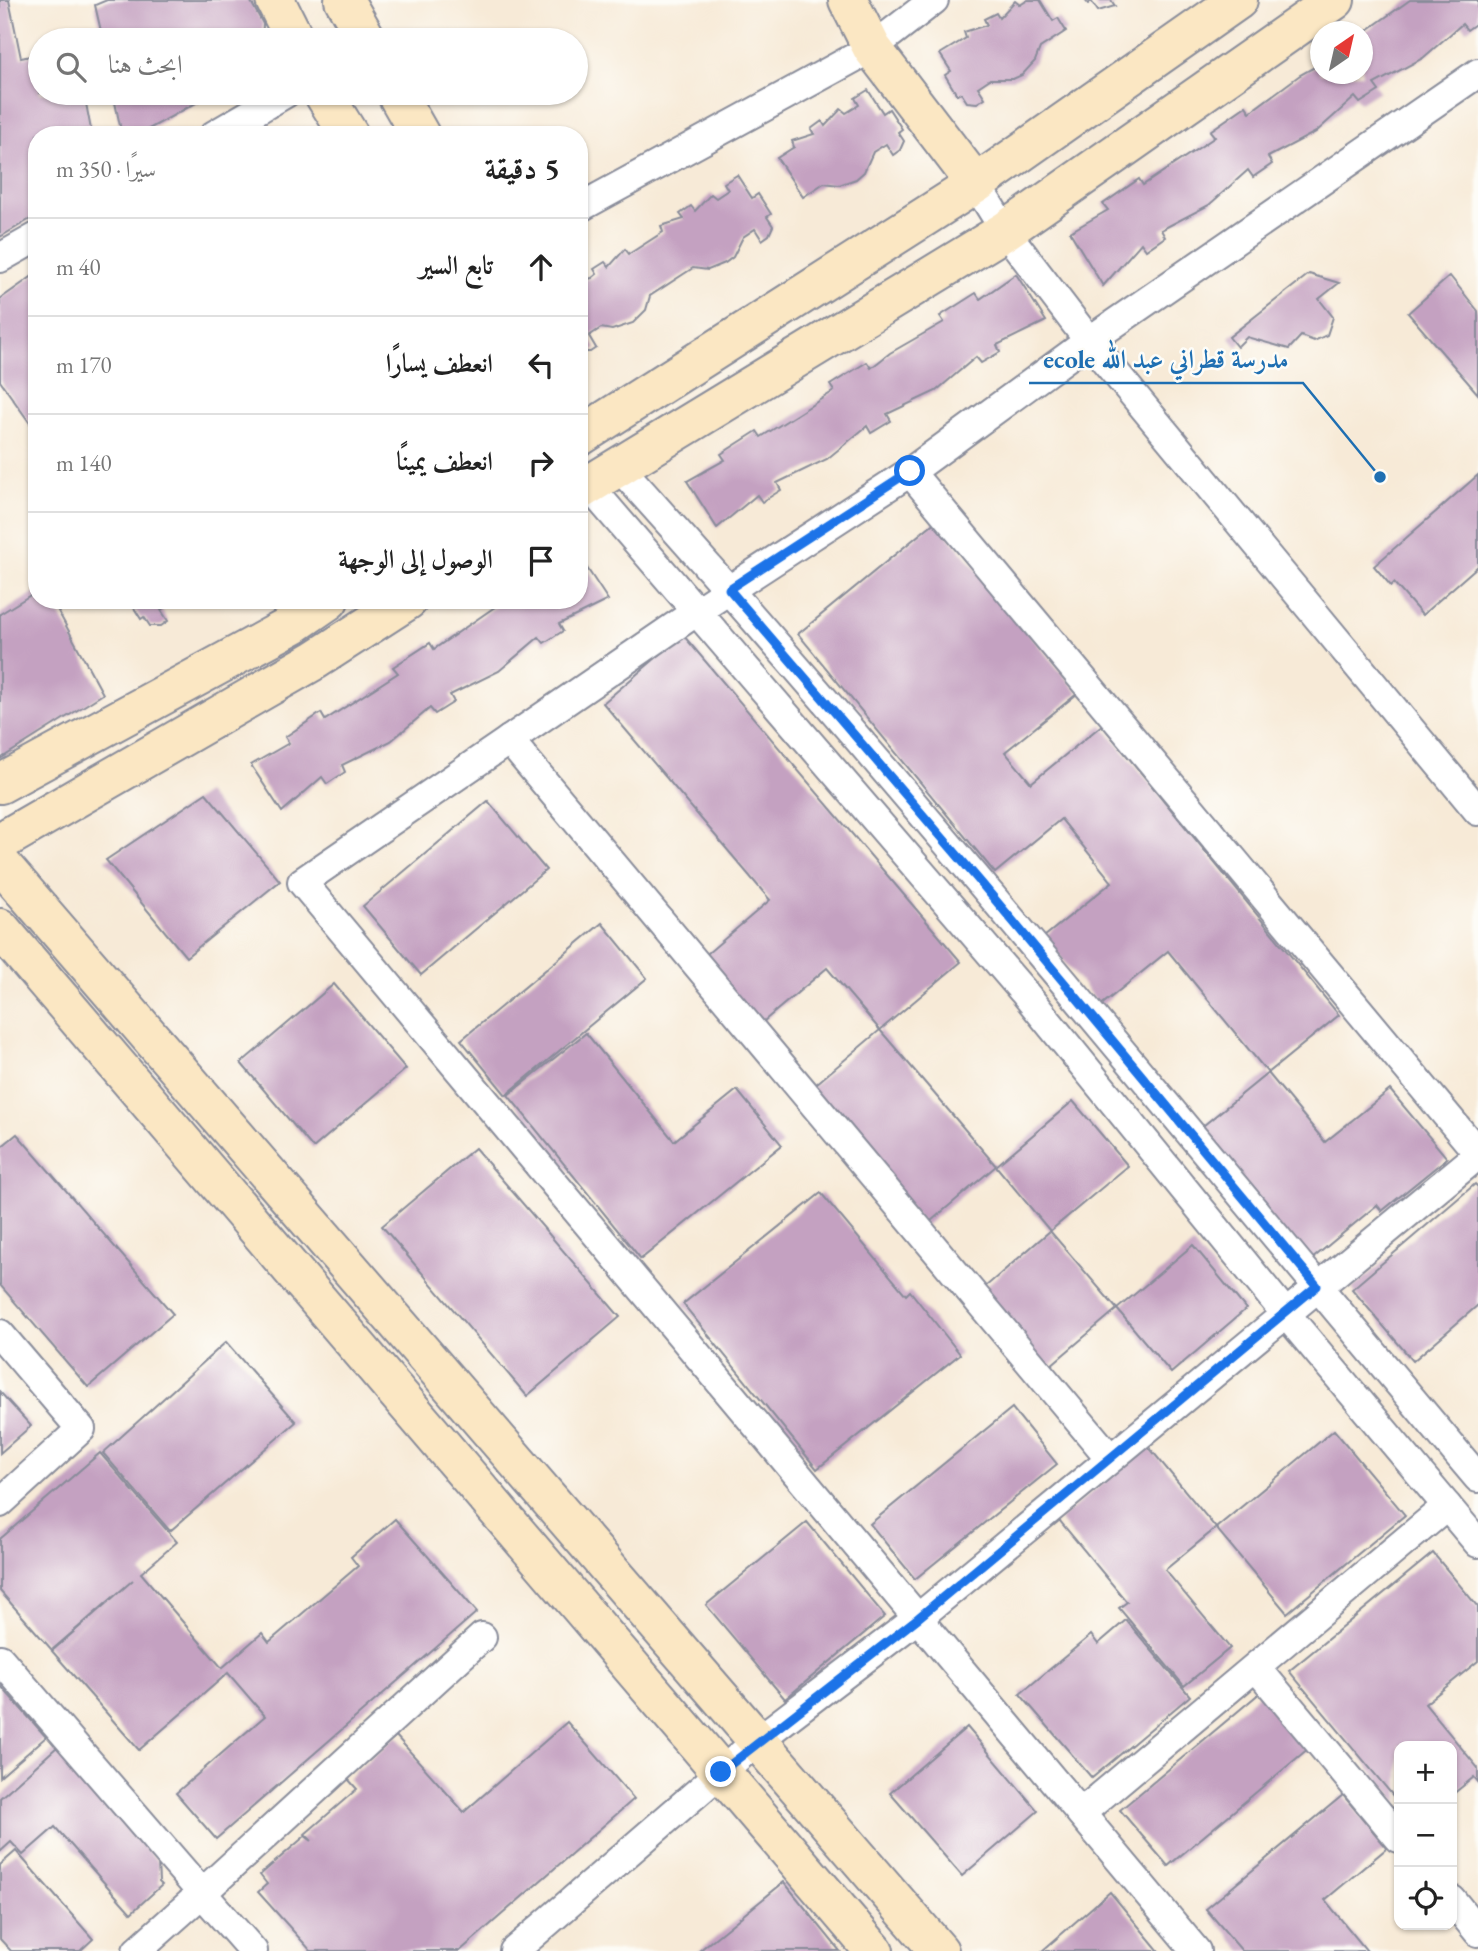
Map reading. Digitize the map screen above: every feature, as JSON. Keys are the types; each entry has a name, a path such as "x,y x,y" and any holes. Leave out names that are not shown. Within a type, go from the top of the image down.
{"main road":[{"path":"275,0 289,28"},
{"path":"344,0 360,28"},
{"path":"848,0 872,48 976,184"},
{"path":"588,422 976,184 1238,0"},
{"path":"588,452 592,480 1005,231 1335,0"},
{"path":"330,105 343,126"},
{"path":"403,105 415,126"},
{"path":"0,784 294,624 316,609"},
{"path":"0,842 302,667 394,609"},
{"path":"0,863 939,1951"},
{"path":"0,928 874,1951"}],"street":[{"path":"588,203 872,48 934,0"},
{"path":"1196,1951 302,882 729,589 910,471 1089,341 1478,73"},
{"path":"229,126 265,105"},
{"path":"976,184 1005,231 1089,341 1478,811"},
{"path":"0,258 28,242"},
{"path":"514,1951 757,1741 918,1618 1478,1154 910,471"},
{"path":"592,480 729,589 982,884 1478,1478"},
{"path":"592,480 696,612 1023,991 1285,1313 1478,1543"},
{"path":"509,740 1110,1458"},
{"path":"0,1334 81,1429 0,1503"},
{"path":"1081,1813 1447,1506"},
{"path":"136,1951 482,1637"},
{"path":"0,1659 253,1951"},
{"path":"1256,1667 1394,1832"},
{"path":"1457,1906 1478,1932"}],"building":[{"path":"0,0 9,0 21,58 28,57 28,105 86,105 90,126 28,126 28,220 0,237"},
{"path":"107,0 250,0 263,28 100,28 95,5"},
{"path":"1028,0 1040,0 1053,21 1058,18 1066,31 1040,48 1035,61 1022,75 1013,79 990,79 978,87 985,98 977,103 967,102 961,93 957,95 945,75 951,71 940,54 966,38 964,32 987,25 984,19 996,13 999,18 1015,1 1020,5"},
{"path":"1085,0 1111,0 1115,6 1098,11 1091,1 1088,4"},
{"path":"1410,0 1478,0 1478,22 1467,30 1462,24 1423,58 1374,84 1379,91 1360,103 1355,97 1316,132 1268,157 1272,164 1253,177 1248,170 1209,205 1161,230 1165,237 1146,250 1141,243 1103,286 1070,232 1108,210 1103,204 1139,179 1143,185 1215,137 1210,131 1246,106 1250,112 1310,70 1310,84 1373,84 1373,26"},
{"path":"868,90 883,113 889,109 902,129 898,132 904,141 900,150 893,155 886,144 873,152 864,172 856,179 839,185 824,183 803,197 777,158 794,147 792,141 814,134 811,129 822,121 825,126 841,109 846,113 859,105 855,98"},
{"path":"116,105 192,105 154,126 120,126"},
{"path":"737,175 752,198 758,194 771,214 767,217 773,226 769,235 762,240 755,229 743,237 733,257 725,263 708,270 693,268 650,296 646,310 633,323 612,330 601,328 589,336 596,348 588,352 588,279 597,274 594,269 605,262 609,267 625,249 629,254 663,232 661,226 684,219 680,214 691,206 695,211 711,194 716,198 728,190 724,183"},
{"path":"1016,274 1046,321 997,345 1000,352 981,363 976,357 936,391 887,414 891,421 871,433 867,426 827,459 777,483 781,490 762,502 757,495 717,528 687,481 725,460 721,454 757,431 761,437 834,391 830,385 867,362 871,368 890,353 944,322 940,316 976,293 980,299"},
{"path":"1309,274 1339,283 1319,299 1333,317 1327,335 1314,341 1301,336 1289,349 1247,337 1237,347 1229,337"},
{"path":"1450,276 1478,311 1478,394 1408,313"},
{"path":"28,279 28,420 0,381 0,299"},
{"path":"1478,475 1478,566 1422,615 1394,583 1391,586 1374,566"},
{"path":"936,521 1078,693 1005,752 1031,783 1102,725 1339,1015 1268,1073 1168,951 1100,1006 1044,937 1112,882 1061,819 995,873 798,634"},
{"path":"588,570 608,600 559,624 563,631 544,643 539,637 499,671 450,695 454,702 435,714 430,708 391,741 342,765 345,772 327,784 322,777 282,812 251,765 289,743 285,737 321,713 325,720 398,673 393,667 430,643 434,649 492,609 588,609"},
{"path":"28,597 28,609 57,609 103,694 0,759 0,614"},
{"path":"135,609 162,609 168,621 161,626 150,626 144,617 141,619"},
{"path":"683,635 961,962 880,1030 827,968 758,1026 701,959 770,900 603,703"},
{"path":"206,793 280,881 186,957 106,860"},
{"path":"488,801 546,870 421,975 363,906"},
{"path":"602,923 647,978 506,1095 461,1040"},
{"path":"334,984 406,1069 313,1148 241,1063"},
{"path":"880,1030 996,1166 925,1226 809,1090"},
{"path":"586,1033 674,1141 737,1090 782,1145 641,1259 508,1095"},
{"path":"1268,1073 1325,1142 1390,1090 1447,1158 1382,1211 1377,1205 1306,1264 1198,1130"},
{"path":"1073,1101 1128,1166 1050,1231 996,1166"},
{"path":"17,1134 173,1314 88,1387 0,1285 0,1148"},
{"path":"475,1148 620,1317 527,1396 382,1226"},
{"path":"1475,1184 1478,1187 1478,1305 1413,1361 1352,1289"},
{"path":"821,1193 906,1295 910,1291 960,1354 817,1469 683,1304"},
{"path":"1050,1231 1117,1309 1044,1371 978,1293"},
{"path":"1193,1245 1246,1309 1171,1373 1117,1309"},
{"path":"226,1342 296,1422 170,1531 103,1453"},
{"path":"0,1392 31,1426 0,1453"},
{"path":"1012,1408 1057,1464 915,1579 870,1524"},
{"path":"1334,1430 1405,1515 1287,1613 1216,1528"},
{"path":"1148,1446 1216,1528 1165,1570 1230,1648 1184,1686 1119,1608 1127,1602 1059,1520"},
{"path":"100,1453 177,1542 141,1573 222,1668 262,1633 269,1642 358,1566 351,1557 395,1519 477,1612 216,1839 176,1793 265,1716 228,1673 139,1750 52,1651 133,1580 52,1650 0,1591 0,1539"},
{"path":"807,1522 885,1616 785,1699 706,1605"},
{"path":"1433,1553 1478,1607 1478,1661 1425,1704 1456,1741 1394,1741 1394,1797 1289,1671"},
{"path":"1126,1620 1190,1696 1092,1778 1020,1694 1091,1635 1098,1644"},
{"path":"0,1685 46,1737 0,1777"},
{"path":"1267,1687 1315,1743 1168,1866 1120,1810"},
{"path":"567,1722 634,1799 460,1951 311,1951 258,1892 267,1884 260,1875 305,1836 312,1841 305,1834 357,1789 348,1779 396,1736 464,1812"},
{"path":"967,1727 1038,1811 962,1876 890,1793"},
{"path":"1457,1743 1478,1768 1478,1782 1474,1777 1457,1791"},
{"path":"57,1747 158,1862 159,1882 162,1885 131,1913 55,1827 23,1855 11,1842 0,1852 0,1798"},
{"path":"1343,1795 1387,1848 1325,1900 1367,1951 1242,1951 1206,1909"},
{"path":"16,1851 93,1939 80,1951 11,1951 0,1939 0,1865"},
{"path":"784,1882 840,1951 699,1951 731,1925"},
{"path":"1110,1892 1159,1951 1042,1951"}],"place":[{"name":"ecole مدرسة قطراني عبد الله","path":"1380,477"}],"route":[{"path":"721,1772 757,1741 918,1618 1317,1286 982,884 729,589 910,471"}]}
